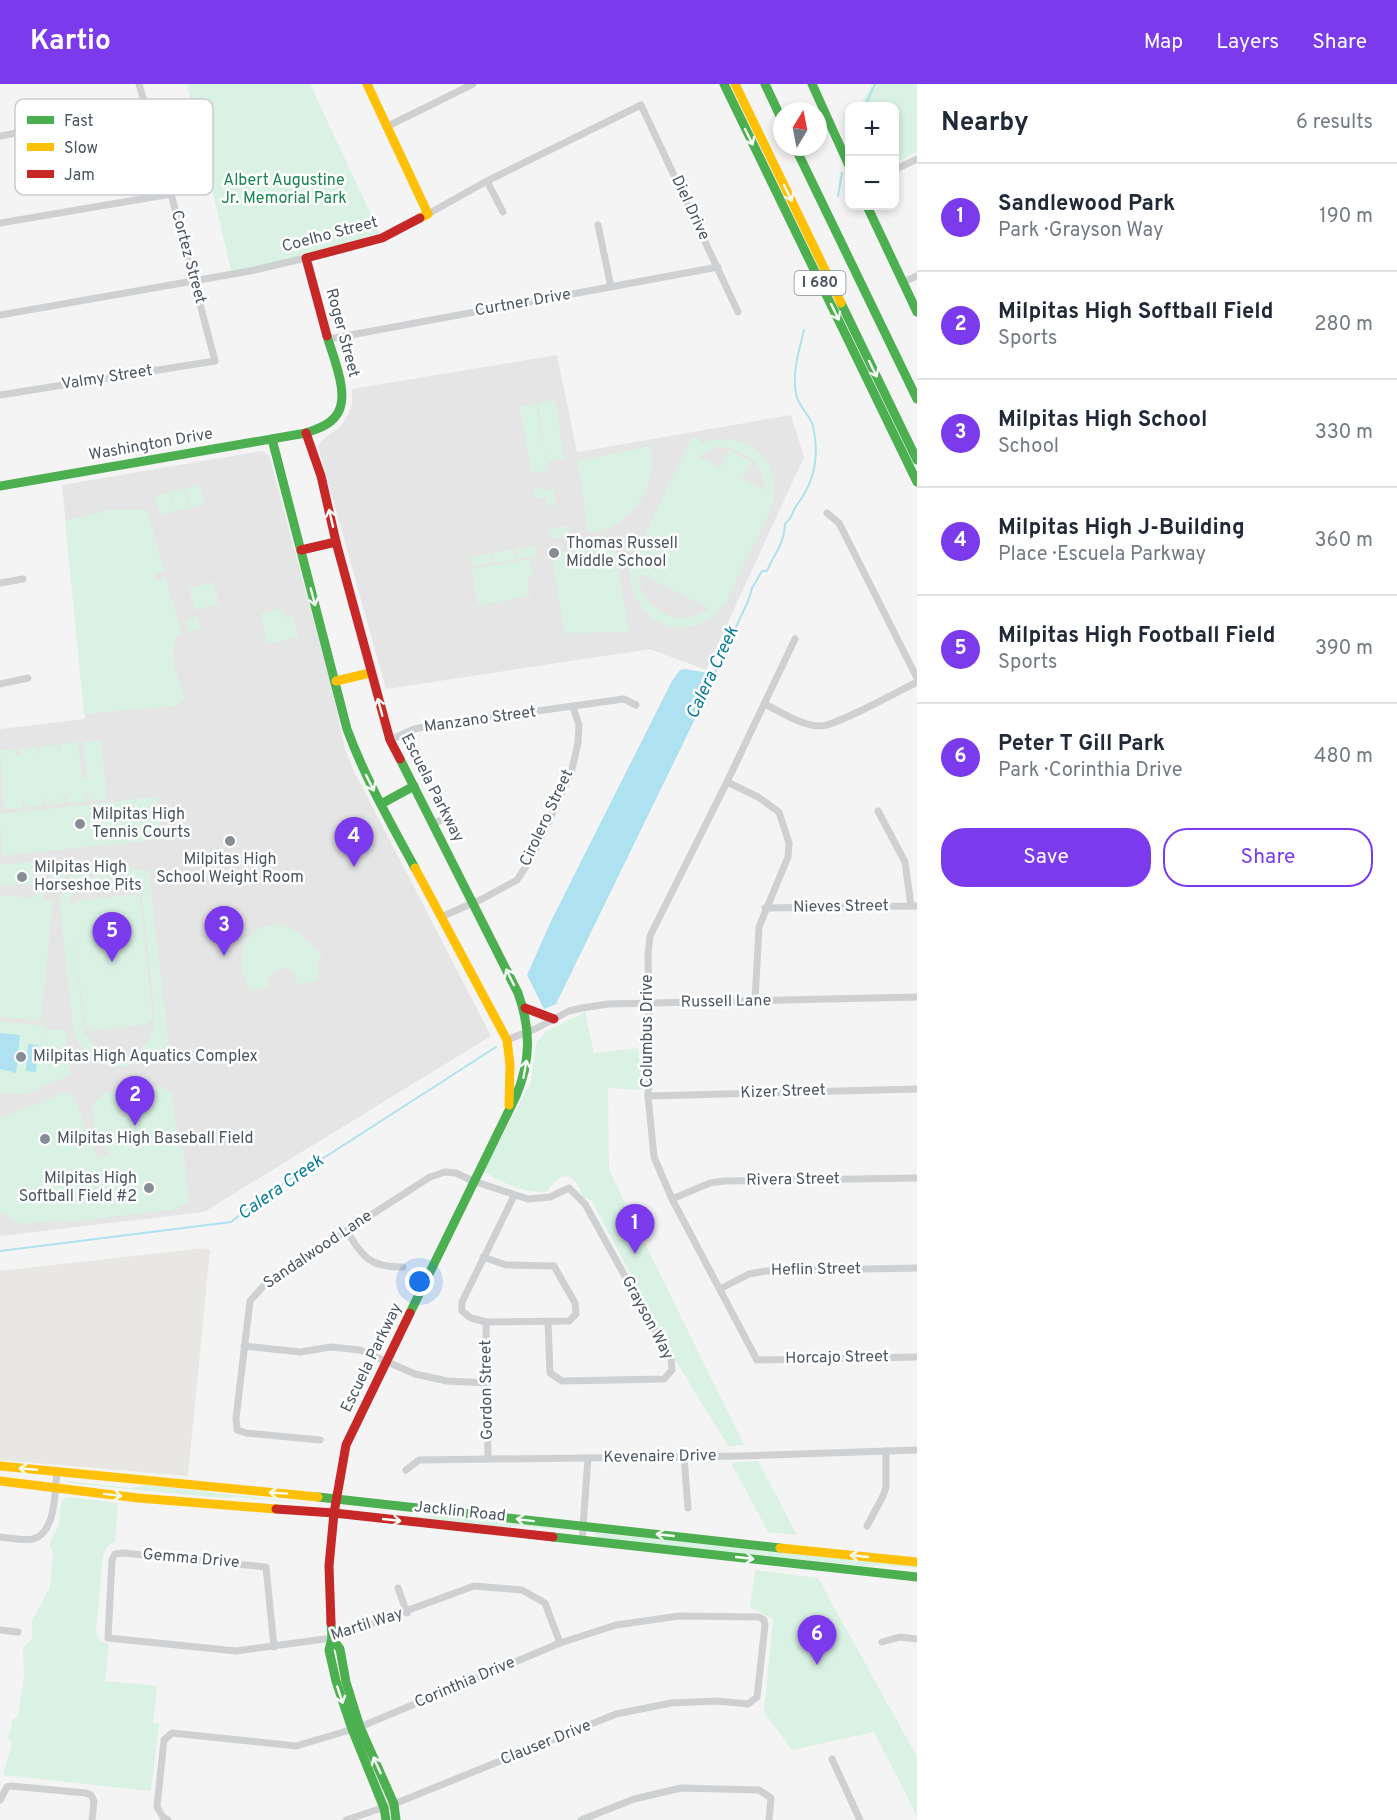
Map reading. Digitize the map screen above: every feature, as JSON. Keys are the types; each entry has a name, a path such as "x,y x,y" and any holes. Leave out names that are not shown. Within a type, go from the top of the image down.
{"main road":[{"path":"367,84 428,214"},
{"name":"I 680","path":"724,84 917,482"},
{"name":"I 680","path":"735,84 917,460"},
{"path":"765,84 774,102"},
{"path":"812,84 845,159"},
{"name":"I 680","path":"799,156 917,399"},
{"path":"869,210 917,312"},
{"name":"Coelho Street","path":"306,258 382,238 428,214"},
{"name":"Roger Street","path":"306,258 342,387 342,404 338,414 331,422 306,433"},
{"name":"Washington Drive","path":"0,486 306,433"},
{"name":"Escuela Parkway","path":"306,433 321,476 370,673 390,740 525,1008 529,1032 522,1085 508,1109 346,1445 336,1498 329,1566 333,1638 340,1648 356,1728 384,1808 386,1820"},
{"name":"Escuela Parkway","path":"272,439 347,729 357,756 381,804 507,1040 510,1065 508,1109"},
{"path":"301,550 336,542"},
{"path":"336,681 370,673"},
{"path":"381,804 414,786"},
{"path":"525,1008 554,1019"},
{"name":"Jacklin Road","path":"0,1466 336,1498 917,1562"},
{"name":"Jacklin Road","path":"0,1481 138,1498 334,1513 917,1577"},
{"name":"Escuela Parkway","path":"356,1728 394,1804 396,1820"}],"street":[{"name":"Cortez Street","path":"139,84 143,99"},
{"path":"386,127 473,84"},
{"name":"Coelho Street","path":"428,214 487,181 641,105"},
{"name":"Diel Drive","path":"641,105 738,312"},
{"path":"0,136 15,133"},
{"path":"899,168 917,159"},
{"path":"487,181 503,212"},
{"path":"0,223 165,195"},
{"name":"Cortez Street","path":"171,195 215,361"},
{"path":"598,225 611,287"},
{"name":"Coelho Street","path":"0,315 250,271 306,258"},
{"name":"Curtner Drive","path":"329,339 718,267"},
{"path":"903,282 917,276"},
{"name":"Valmy Street","path":"0,395 215,361"},
{"path":"765,704 790,717 821,726 839,720 917,680 839,523 827,513"},
{"path":"0,583 23,579"},
{"name":"Columbus Drive","path":"757,1360 672,1199 654,1157 648,1096 648,955 650,936 795,639"},
{"path":"0,684 28,678"},
{"name":"Manzano Street","path":"390,740 414,729 429,726 624,699 636,705"},
{"name":"Cirolero Street","path":"441,917 517,880 532,857 571,773 578,743 579,725 573,707"},
{"path":"727,782 758,797 779,812 789,843 788,857 759,927 755,1001"},
{"path":"878,811 905,862 914,906"},
{"path":"433,824 447,817"},
{"name":"Nieves Street","path":"765,908 914,906"},
{"name":"Russell Lane","path":"507,1040 582,1008 648,1003 917,997"},
{"name":"Kizer Street","path":"648,1096 917,1089"},
{"name":"Sandalwood Lane","path":"320,1440 246,1433 237,1430 236,1418 249,1301 267,1282 430,1177 450,1172 528,1199 550,1197 569,1188 585,1204"},
{"name":"Rivera Street","path":"672,1199 710,1183 724,1181 917,1178"},
{"path":"483,1257 506,1264 554,1266 575,1303 576,1314 569,1321 548,1322 486,1322 464,1314 460,1306 483,1257 514,1196"},
{"name":"Grayson Way","path":"548,1322 550,1372 562,1381 664,1379 672,1370 671,1359 585,1204"},
{"path":"347,1231 364,1257 374,1263 390,1267 404,1267"},
{"name":"Heflin Street","path":"720,1289 749,1274 765,1271 917,1268"},
{"name":"Gordon Street","path":"486,1322 488,1459"},
{"path":"244,1346 300,1352 332,1347 360,1350 415,1374 447,1381 488,1383"},
{"name":"Horcajo Street","path":"757,1360 917,1357"},
{"name":"Kevenaire Drive","path":"406,1470 419,1460 684,1457 917,1450"},
{"path":"867,1526 883,1496 886,1451"},
{"path":"684,1457 688,1508"},
{"path":"582,1541 588,1458"},
{"path":"0,1538 30,1539 46,1531 50,1523 57,1471"},
{"name":"Gemma Drive","path":"107,1634 112,1560 115,1554 123,1553 266,1567 274,1647"},
{"name":"Martil Way","path":"107,1634 108,1638 122,1640 236,1651 274,1647 333,1638 407,1613 474,1586 522,1590 545,1603 560,1643"},
{"path":"398,1588 407,1613"},
{"name":"Corinthia Drive","path":"166,1819 157,1807 164,1740 172,1733 296,1746 356,1728 560,1643 616,1625 679,1616 759,1617 764,1620 765,1626 757,1697 753,1701"},
{"path":"0,1630 18,1632"},
{"path":"882,1642 900,1636 917,1639"},
{"name":"Clauser Drive","path":"346,1820 384,1808 616,1714 671,1703 717,1701 748,1704 753,1701"},
{"path":"832,1759 860,1820"},
{"path":"0,1800 7,1787 11,1786 86,1793 91,1795 94,1801 92,1820"},
{"path":"581,1820 634,1799 681,1788 759,1790 771,1798 770,1820"}],"shaded area":[{"name":"Thomas Russell Middle School","path":"557,355 577,452 791,415 804,457 706,670 650,649 386,689 318,446 322,440 340,427 346,418 352,406 352,389"},
{"path":"262,451 269,455 332,688 345,749 353,769 491,1036 204,1212 0,1236 0,729 85,719 62,485"},
{"path":"204,1248 210,1250 188,1476 0,1460 0,1271"}],"green space":[{"name":"Albert Augustine Jr. Memorial Park","path":"187,84 310,84 382,238 232,274 213,194 213,99 191,99"},
{"path":"872,84 917,84 917,152 899,161 899,102 862,102"},
{"path":"555,400 564,459 547,462 538,403"},
{"path":"536,404 548,470 532,473 519,406"},
{"path":"692,436 701,440 700,444 712,440 736,440 757,450 765,459 771,469 774,482 773,501 732,591 718,612 696,626 672,626 660,622 641,607 632,587 631,573 628,571","holes":["728,448 751,459 762,472 765,490 730,473 743,478 752,462 729,450 720,468 698,457 709,449","640,574 708,608 708,609 686,618 678,618 660,611 653,606 642,591"]},
{"path":"650,446 652,470 645,493 638,503 621,521 605,530 588,534 578,461"},
{"path":"199,484 205,505 190,508 185,488"},
{"path":"184,488 189,508 175,512 170,492"},
{"path":"544,488 545,491 554,490 556,505 548,506 546,497 534,499 533,490"},
{"path":"169,492 174,512 160,516 155,496"},
{"path":"111,510 147,510 164,572 155,574 156,581 166,578 181,633 173,648 173,656 185,698 178,706 84,714 65,521"},
{"path":"568,526 570,536 550,539 548,530"},
{"path":"536,546 537,556 517,559 516,549"},
{"path":"615,547 629,632 565,633 551,553"},
{"path":"513,550 515,560 495,563 493,553"},
{"path":"490,553 492,563 472,566 470,557"},
{"path":"530,559 533,577 527,578 530,596 478,605 472,569"},
{"path":"213,582 219,604 195,610 189,588"},
{"path":"282,608 285,618 293,616 299,637 267,643 261,613"},
{"path":"198,616 201,629 189,632 186,619"},
{"path":"101,740 107,799 89,801 89,794 84,794 85,801 67,803 66,796 63,796 64,803 46,805 45,798 42,798 43,806 25,807 24,801 21,801 22,808 4,809 0,750 15,749 16,756 19,756 19,749 37,747 37,754 40,754 40,746 57,745 58,751 61,751 61,744 78,742 82,778 87,778 83,742"},
{"name":"Milpitas High Tennis Courts","path":"157,797 162,839 2,856 0,814"},
{"path":"102,859 122,862 138,871 149,870 169,1049 154,1050 138,1063 125,1066 114,1067 88,1055 73,1029 60,904 68,880 79,869","holes":["107,869 129,878 142,898 155,1018 152,1033 146,1044 137,1052 126,1056 115,1056 103,1052 84,1032 71,907 85,1027 89,1027 89,1031 149,1024 149,1020 153,1020 140,897 135,898 135,894 75,901 76,904 71,905 74,888 92,873 98,871 98,876 86,880 94,889 104,891 114,887 120,876 107,875"]},
{"name":"Milpitas High Horseshoe Pits","path":"42,862 43,884 0,885 0,864"},
{"path":"58,865 70,870 58,886 58,890 54,889 55,885 46,868"},
{"path":"45,887 48,888 42,899 53,900 41,1021 0,1017 0,895 33,898"},
{"path":"279,924 299,933 319,953 323,959 317,961 319,976 316,982 298,984 293,972 280,969 269,977 268,988 250,989 242,969 242,954 247,939 261,928"},
{"path":"585,1012 594,1053 638,1048 643,1090 608,1088 609,1170 744,1445 728,1446 677,1363 592,1201 583,1197 573,1180 566,1176 561,1177 546,1192 537,1192 513,1186 483,1171 531,1082 536,1044 545,1032"},
{"name":"Milpitas High Aquatics Complex","path":"0,1021 45,1026 44,1051 46,1029 66,1031 71,1075 22,1095 0,1093"},
{"path":"163,1086 172,1093 178,1148 183,1148 189,1200 184,1206 178,1206 178,1209 61,1223 60,1220 22,1224 0,1213 0,1118 64,1093 74,1097 98,1159 110,1154 96,1130 93,1103 104,1093"},
{"path":"758,1461 797,1535 768,1532 731,1463"},
{"path":"68,1481 131,1488 146,1485 315,1504 239,1497 221,1498 68,1483"},
{"path":"69,1497 118,1503 115,1542 107,1547 103,1556 96,1631 100,1640 109,1644 105,1681 157,1686 153,1723 159,1724 151,1791 3,1775 12,1743 7,1738 12,1720 18,1716 24,1678 23,1647 32,1639 32,1621 50,1587 53,1553 49,1545 59,1524 61,1503"},
{"path":"438,1516 568,1530 519,1526 500,1528 407,1517"},
{"path":"595,1533 917,1566 917,1568 866,1566 614,1540 596,1537"},
{"path":"755,1570 818,1578 917,1757 917,1816 874,1732 792,1750 764,1712 773,1619 750,1607"}],"water":[{"path":"680,670 709,673 715,678 556,1004 544,1009 527,975 552,919 672,681"},
{"path":"0,1033 20,1035 16,1073 0,1069"},
{"path":"28,1044 38,1045 36,1072 26,1071"}],"waterway":[{"name":"Calera Creek","path":"867,102 875,84"},
{"name":"Calera Creek","path":"838,196 842,173"},
{"name":"Calera Creek","path":"713,677 752,588 762,571 767,571 781,543 785,524 812,477 816,458 813,426 797,398 795,386 797,362 804,330"},
{"name":"Calera Creek","path":"0,1251 231,1222 263,1197 496,1047"}],"traffic: fast":[{"path":"724,84 917,482"},
{"path":"765,84 774,102"},
{"path":"812,84 845,157"},
{"path":"799,156 917,399"},
{"path":"869,210 917,312"},
{"path":"841,303 917,460"},
{"path":"0,486 306,433 322,427 335,417 342,400 340,378 327,336"},
{"path":"272,439 347,729 387,817 415,868"},
{"path":"400,759 518,993 525,1019 528,1045 527,1058 516,1096 410,1313"},
{"path":"381,804 414,786"},
{"path":"318,1497 780,1548"},
{"path":"553,1537 917,1577"},
{"path":"331,1623 332,1638 329,1650 336,1681 352,1729 384,1808 386,1820"},
{"path":"332,1638 340,1649 346,1682 360,1727 394,1804 396,1820"}],"traffic: slow":[{"path":"367,84 428,214 420,218"},
{"path":"735,84 841,303"},
{"path":"336,681 370,673"},
{"path":"415,868 507,1040 510,1065 509,1105"},
{"path":"0,1466 318,1497"},
{"path":"0,1481 138,1498 276,1509"},
{"path":"780,1548 917,1562"}],"traffic: jam":[{"path":"327,336 306,258 382,238 420,218"},
{"path":"306,433 321,476 336,542 390,740 400,759"},
{"path":"301,550 336,542"},
{"path":"525,1008 554,1019"},
{"path":"331,1623 329,1566 334,1513 346,1445 410,1313"},
{"path":"276,1509 334,1513 553,1537"}],"place":[{"name":"Thomas Russell Middle School","path":"554,553"},
{"name":"Milpitas High Tennis Courts","path":"80,824"},
{"name":"Milpitas High School Weight Room","path":"230,841"},
{"name":"Milpitas High J-Building","path":"354,867"},
{"name":"Milpitas High Horseshoe Pits","path":"22,877"},
{"name":"Milpitas High School","path":"224,956"},
{"name":"Milpitas High Football Field","path":"112,962"},
{"name":"Milpitas High Aquatics Complex","path":"21,1057"},
{"name":"Milpitas High Softball Field","path":"135,1126"},
{"name":"Milpitas High Baseball Field","path":"45,1139"},
{"name":"Milpitas High Softball Field #2","path":"149,1188"},
{"name":"Sandlewood Park","path":"635,1254"},
{"name":"Peter T Gill Park","path":"817,1665"}]}
